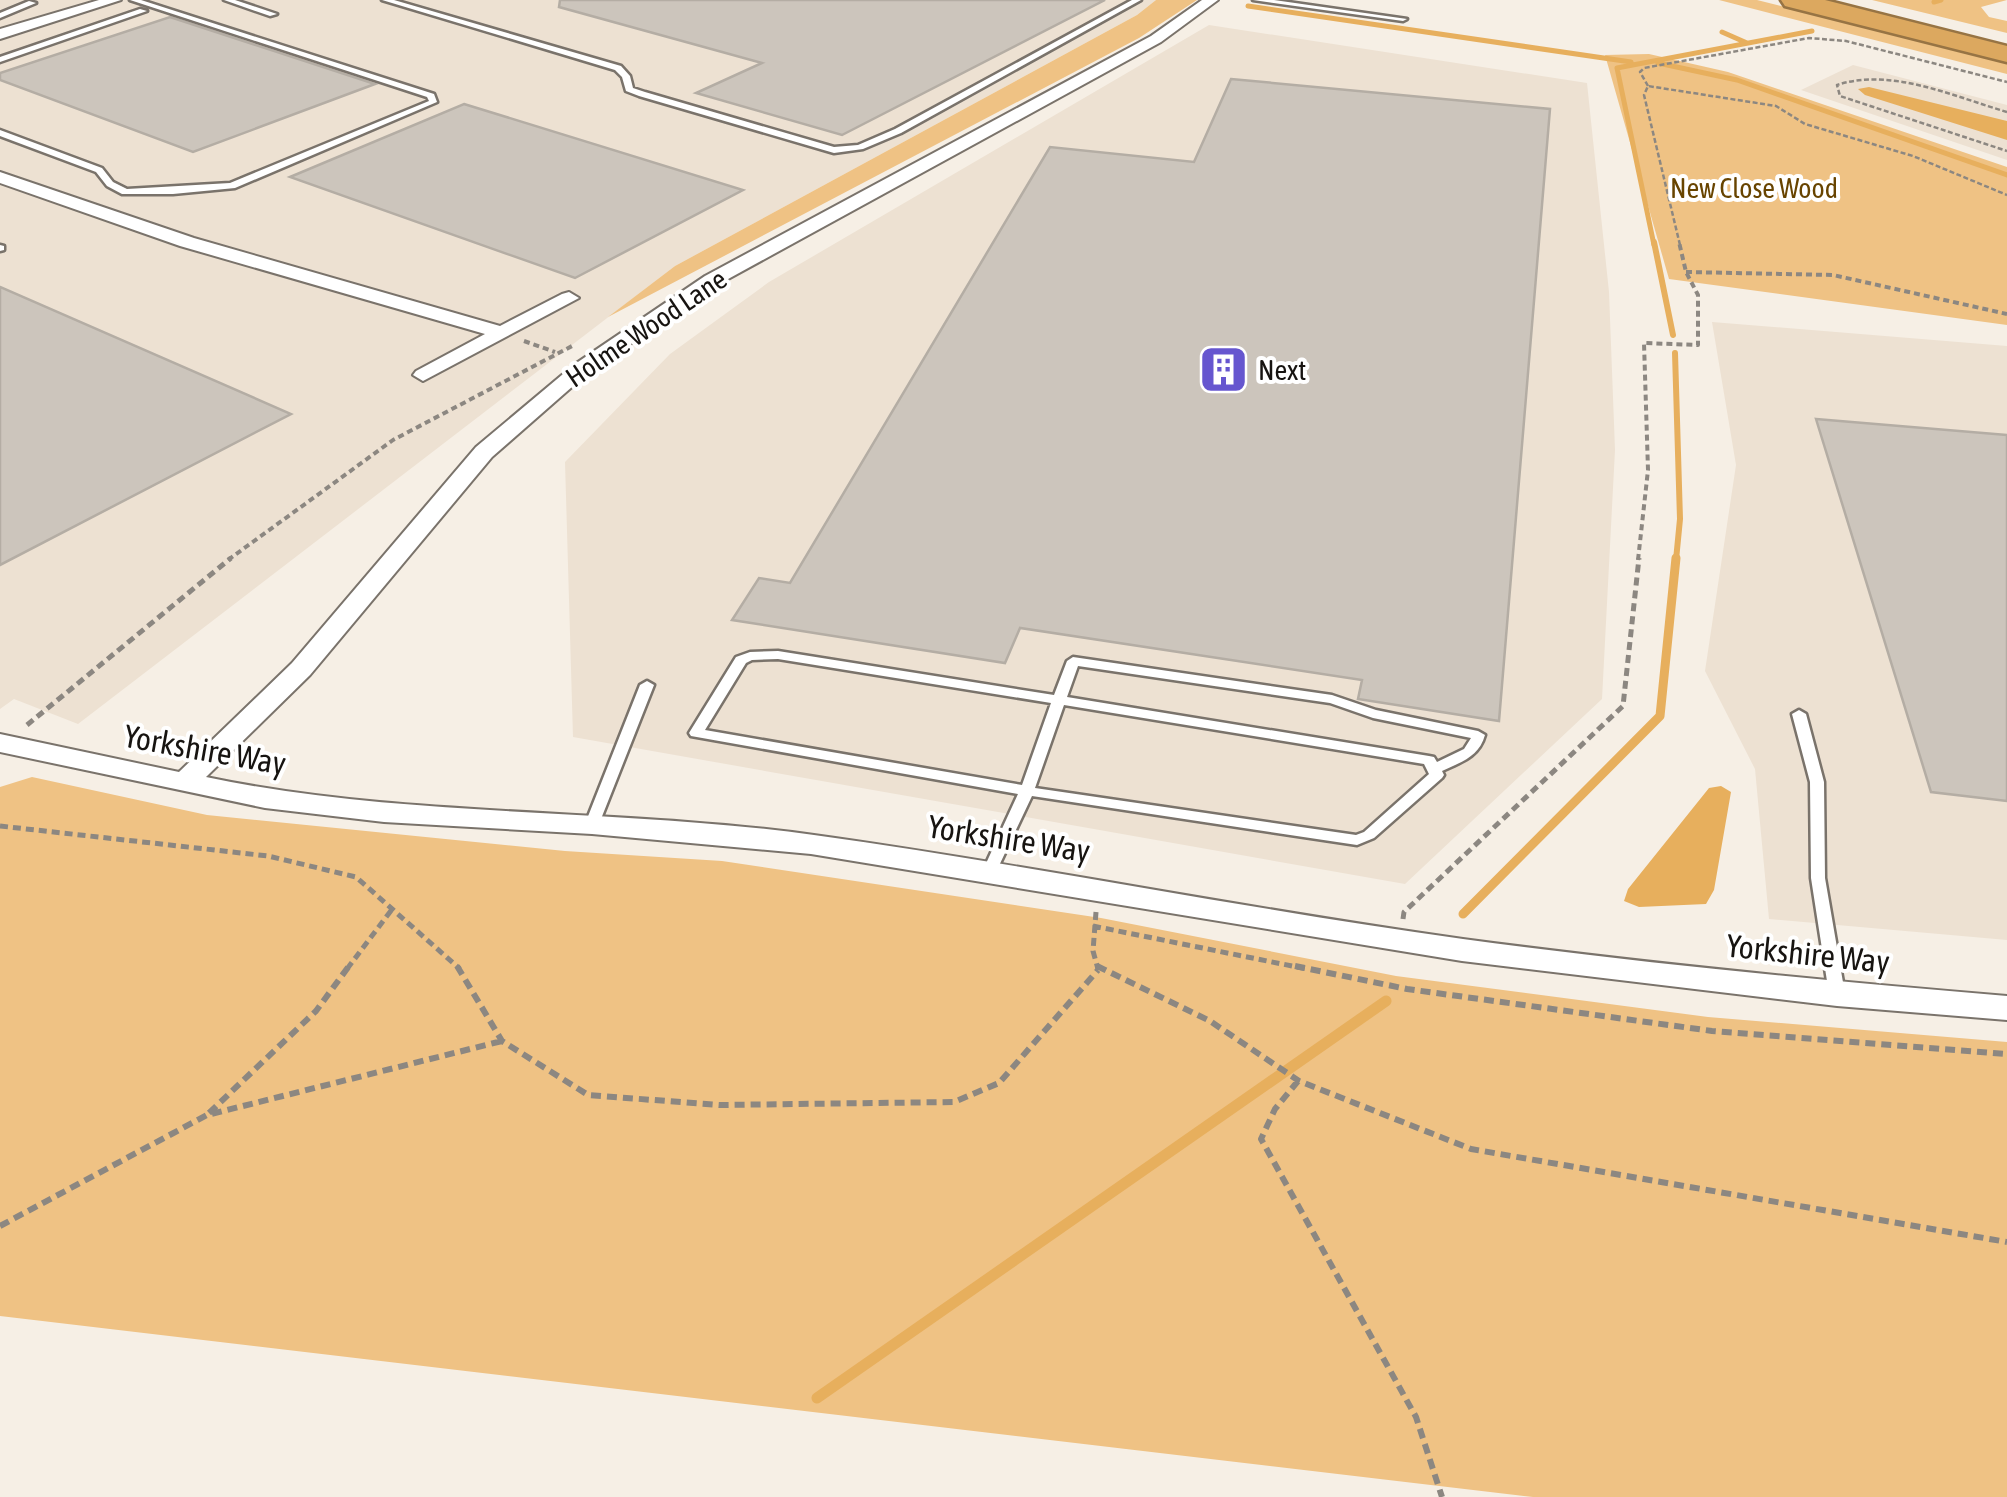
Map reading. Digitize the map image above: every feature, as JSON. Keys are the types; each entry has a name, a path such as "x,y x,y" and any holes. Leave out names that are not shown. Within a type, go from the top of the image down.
{"highway":[{"path":"1794,0 2007,54"},
{"path":"1832,0 2007,44"}],"street":[{"path":"0,34 114,0"},
{"name":"Holme Wood Lane","path":"182,784 301,669 484,452 534,404 626,335 712,280 1156,39 1211,0"},
{"path":"0,176 187,242 502,334"},
{"path":"423,375 569,298"},
{"name":"Yorkshire Way","path":"4,748 266,799 384,812 592,824 811,844 990,870 1398,941 1837,994 2007,1008"}],"lane":[{"path":"0,133 99,170 110,184 125,192 173,191 232,186 433,102 431,96 134,0"},
{"path":"228,0 273,14"},
{"path":"386,0 618,68 630,89 642,94 834,150 860,147 898,131 1136,0"},
{"path":"1257,0 1403,19"},
{"path":"0,16 32,4"},
{"path":"0,60 144,11"},
{"path":"762,654 1429,760 1436,768 1432,784 1370,836 1357,840 1027,791 696,733 741,660 762,654"},
{"path":"990,870 1027,791 1072,661 1332,700 1373,714 1478,734 1477,744 1468,754 1436,768"},
{"path":"592,824 646,685"},
{"path":"1799,714 1817,782 1818,878 1837,994"}],"path":[{"path":"1648,86 1640,72 1644,68 1808,38 1846,41 2007,82"},
{"path":"2007,112 1874,77 1847,79 1837,85 1840,96 2007,151"},
{"path":"1648,86 1776,106 1805,124 1912,156 2007,196"},
{"path":"1398,941 1404,912 1623,706 1648,470 1644,343 1698,346 1698,295 1686,272 1644,96 1648,86"},
{"path":"1686,272 1833,275 2007,314"},
{"path":"4,748 30,721 260,534 394,440 555,352 609,334 626,335"},
{"path":"0,826 268,856 356,877 462,971 502,1040 588,1095 719,1104 954,1102 999,1083 1098,970"},
{"path":"1101,890 1093,952 1098,970 1210,1021 1298,1081 1471,1149 2007,1242"},
{"path":"207,1115 316,1012 393,908"},
{"path":"1094,926 1426,991 1712,1031 2007,1054"},
{"path":"0,1226 207,1115 502,1040"},
{"path":"1298,1081 1275,1109 1261,1139 1416,1417 1442,1497"}],"shaded area":[{"path":"0,0 1156,0 1137,15 675,266 78,724 14,699 0,709"},
{"path":"1209,25 1587,83 1609,292 1615,450 1602,699 1405,884 573,737 565,462 670,354 769,282"},
{"path":"1853,65 2007,105 2007,160 1801,90"},
{"path":"1869,87 2007,121 2007,140 1865,95 1858,89"},
{"path":"1712,322 2007,346 2007,940 1769,919 1755,769 1705,671 1736,465"},
{"path":"1721,786 1731,792 1714,890 1706,904 1639,907 1624,901 1628,889 1709,788"}],"green space":[{"path":"1156,0 1197,0 1139,38 608,317 675,266 1137,15"},
{"path":"1719,0 1757,0 2007,62 2007,74"},
{"path":"1872,0 2007,0 1981,7 1989,17 2007,21 2007,33"},
{"name":"New Close Wood","path":"1649,54 1728,72 2007,167 2007,325 1669,279 1605,55"},
{"path":"32,777 207,815 565,851 722,861 1101,918 1396,976 1708,1017 2007,1042 2007,1497 1533,1497 0,1316 0,787"}],"building":[{"path":"560,0 1105,0 842,135 696,93 762,63 559,7"},
{"path":"170,17 375,84 193,152 0,80 0,73"},
{"name":"Next","path":"1231,79 1550,109 1499,721 1358,699 1362,680 1020,628 1005,663 732,620 759,578 790,583 1050,147 1194,162"},
{"path":"464,104 743,190 575,278 290,177"},
{"path":"0,287 291,414 0,565"},
{"path":"1816,419 2007,435 2007,801 1931,792"}],"waterway":[{"path":"1934,2 1941,0"},
{"path":"1248,6 1631,62"},
{"path":"1654,245 1617,68 1812,31"},
{"path":"1722,32 1747,43"},
{"path":"1658,63 1737,80 2007,175"},
{"path":"1654,242 1673,335"},
{"path":"1675,353 1680,519 1676,560"},
{"path":"1463,914 1660,716 1676,558"},
{"path":"817,1398 1386,1001"}],"place":[{"name":"Next","path":"1223,370"}]}
